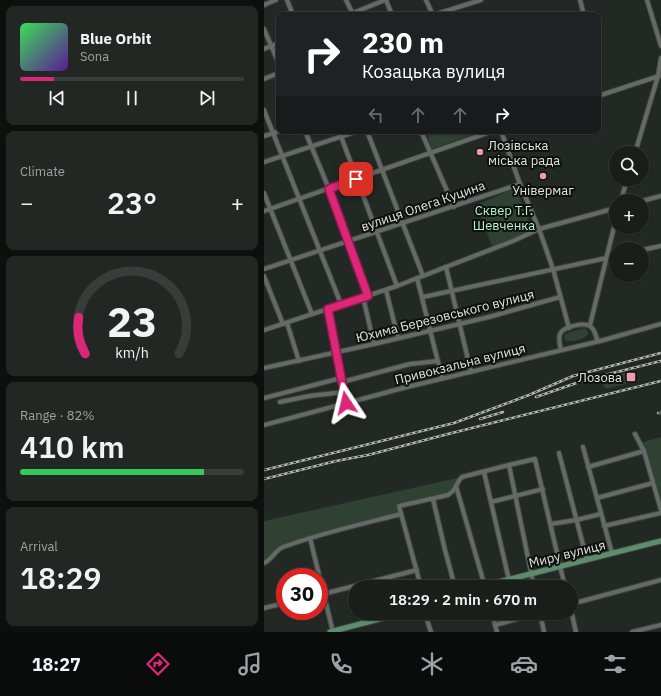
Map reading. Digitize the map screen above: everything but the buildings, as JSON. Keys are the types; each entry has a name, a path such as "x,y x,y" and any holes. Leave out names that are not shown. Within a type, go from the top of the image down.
{"main road":[{"name":"Миру вулиця","path":"509,580 661,541"},
{"path":"332,632 376,620"}],"street":[{"path":"264,5 276,0"},
{"path":"287,0 292,12"},
{"path":"346,0 350,12"},
{"path":"356,12 385,0 391,12"},
{"path":"426,0 432,12"},
{"path":"443,12 482,0"},
{"path":"580,0 583,12"},
{"path":"646,0 661,46"},
{"path":"264,29 276,57"},
{"path":"264,49 276,44"},
{"path":"637,146 660,76 661,58"},
{"path":"264,78 276,74"},
{"path":"601,95 660,76"},
{"path":"264,110 341,304"},
{"path":"264,136 276,132"},
{"path":"306,134 349,242 365,296 374,344"},
{"path":"264,162 348,134"},
{"path":"368,134 423,276"},
{"path":"422,134 454,207"},
{"path":"264,211 484,134"},
{"path":"502,134 553,269 569,328"},
{"path":"341,136 397,286"},
{"name":"вулиця Олега Куцина","path":"264,269 520,184"},
{"path":"264,193 312,314"},
{"path":"649,199 661,196"},
{"path":"264,330 397,286 513,241 539,229 609,210"},
{"path":"590,325 612,234"},
{"path":"649,249 661,246"},
{"path":"422,297 609,257"},
{"path":"446,267 453,290 471,372"},
{"path":"264,276 285,323 299,361"},
{"path":"417,278 442,378"},
{"path":"386,290 398,338"},
{"name":"Юхима Березовського вулиця","path":"264,368 461,324 560,297"},
{"path":"328,309 346,403"},
{"path":"561,350 559,334 563,330 584,324 590,325 598,341"},
{"name":"Привокзальна вулиця","path":"264,425 442,378 598,341 661,324"},
{"path":"264,398 410,364 438,361"},
{"path":"280,402 309,396 344,392"},
{"path":"604,526 661,512 644,451 635,434"},
{"path":"583,447 612,554"},
{"path":"588,467 644,451"},
{"path":"558,453 587,560"},
{"path":"419,580 399,506 448,495 453,491 462,477 536,459 563,580"},
{"path":"509,465 532,580"},
{"path":"484,472 509,580"},
{"path":"597,498 653,483"},
{"path":"456,486 481,580"},
{"path":"492,502 543,490"},
{"path":"434,498 453,580"},
{"path":"264,562 268,561 280,548 310,538 401,514"},
{"path":"550,524 601,514"},
{"path":"310,538 316,568"},
{"path":"328,593 416,570"},
{"path":"578,602 661,580"},
{"path":"264,608 276,605"},
{"path":"328,619 332,632"},
{"path":"427,620 431,632"},
{"path":"494,620 497,632"},
{"path":"495,625 513,620"},
{"path":"541,620 544,632"},
{"path":"573,620 576,632"},
{"path":"632,632 661,625"}],"green space":[{"path":"427,134 474,134 432,149"},
{"name":"Сквер Т.Г. Шевченка","path":"516,188 533,231 492,246 476,205"},
{"path":"585,328 589,333 582,339 565,341 564,335"},
{"path":"625,373 628,383 607,389 604,387 602,380 603,378"},
{"path":"661,437 661,502 643,442"},
{"path":"462,477 451,493 399,506 401,514 280,548 264,563 264,521"}],"railway":[{"path":"264,470 454,423 529,395 573,376 661,353"},
{"path":"536,397 585,380 661,361"},
{"path":"264,479 336,461 368,455 661,381"},
{"path":"480,419 503,412"}],"place":[{"name":"Лозівська міська рада","path":"480,152"},
{"name":"Універмаг","path":"543,176"},
{"name":"Лозова","path":"631,377"}],"route":[{"path":"346,403 328,309 368,296 329,189 356,179"}]}
